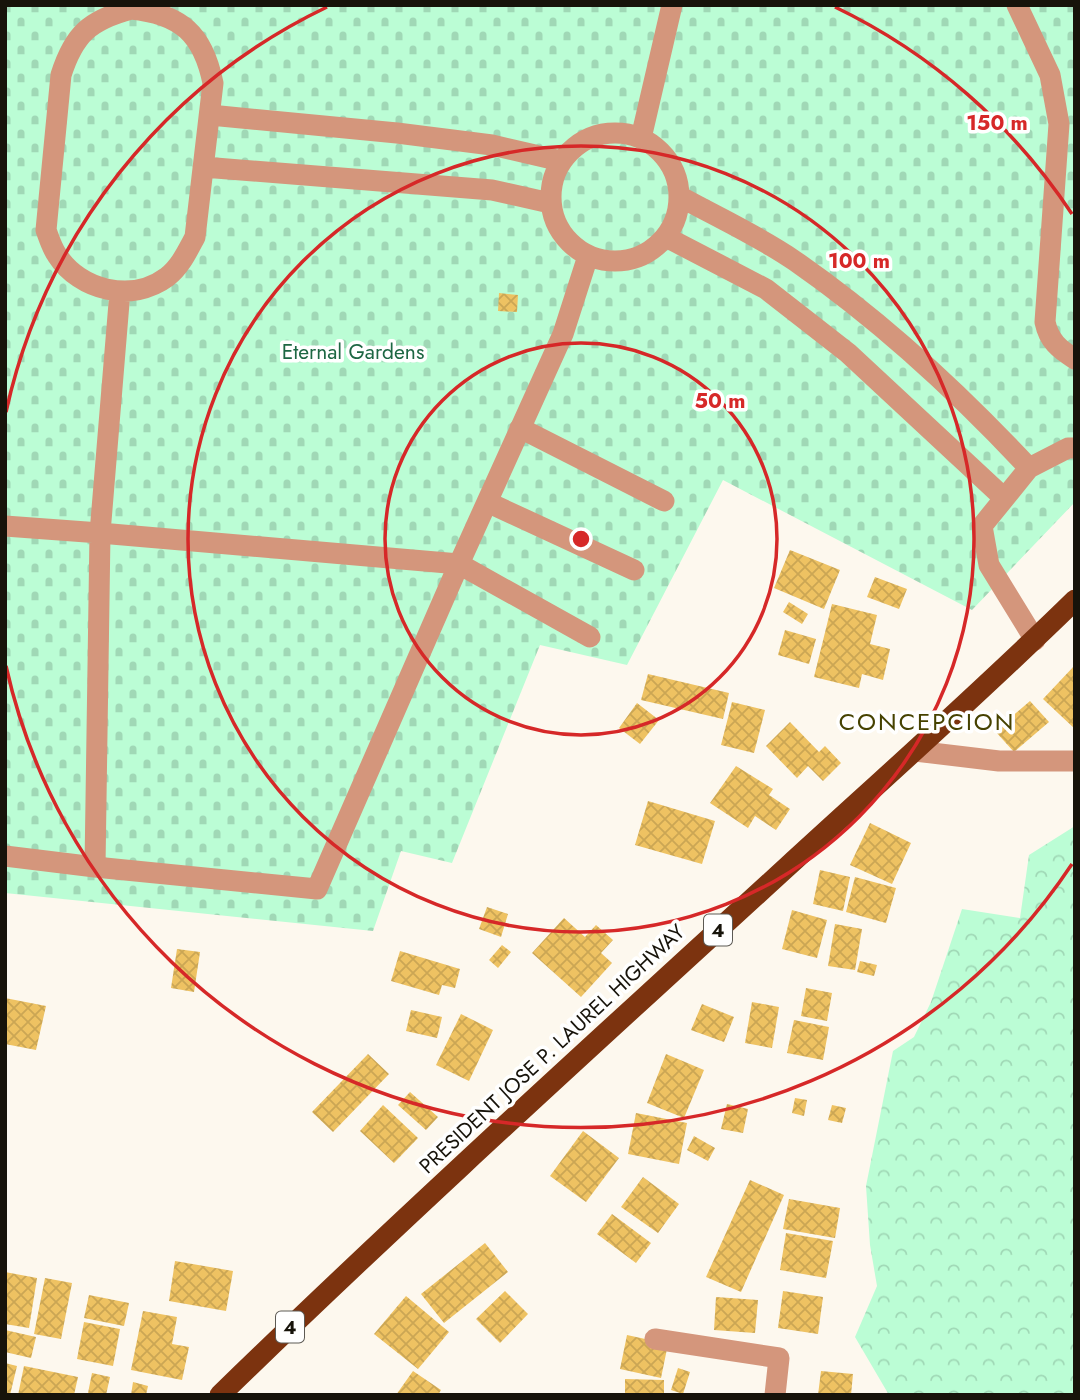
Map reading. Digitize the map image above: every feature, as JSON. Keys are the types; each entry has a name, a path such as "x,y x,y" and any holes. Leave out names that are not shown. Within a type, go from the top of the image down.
{"highway":[{"name":"PRESIDENT JOSE P. LAUREL HIGHWAY","path":"219,1395 360,1259 1070,610"}],"street":[{"path":"641,138 672,5"},
{"path":"1017,5 1050,75 1059,124 1045,322 1047,335 1075,359"},
{"path":"142,8 178,22 197,38 208,59 213,83 210,115 195,237 184,259 167,277 145,288 120,291 95,286 72,274 55,254 46,230 61,75 69,50 85,30 106,16 142,8"},
{"path":"210,115 492,145 561,161"},
{"path":"612,133 641,138 663,154 676,176 679,196 674,223 666,237 641,257 615,262 588,256 562,235 550,203 552,181 561,161 583,141 612,133"},
{"path":"203,167 492,190 550,203"},
{"path":"679,196 792,259 872,318 999,436 1029,468"},
{"path":"666,237 766,289 848,353 1004,498"},
{"path":"5,856 317,889 563,334 588,256"},
{"path":"95,867 100,533 120,291"},
{"path":"520,428 664,501"},
{"path":"1035,640 989,565 982,526 1029,468 1075,448"},
{"path":"487,502 634,570"},
{"path":"5,526 459,564 590,637"},
{"path":"915,751 999,761 1075,761"},
{"path":"655,1339 779,1358 775,1395"}],"green space":[{"name":"Eternal Gardens","path":"5,5 1075,5 1075,502 972,610 723,480 627,665 540,645 452,863 401,851 373,931 5,893"},
{"path":"1075,826 1075,1395 889,1395 855,1337 877,1286 870,1245 866,1186 893,1051 914,1037 931,1002 962,909 1020,918 1029,855"}],"building":[{"path":"499,293 518,295 517,312 498,311"},
{"path":"790,550 840,570 824,609 774,588"},
{"path":"875,577 907,589 899,609 867,597"},
{"path":"789,602 808,614 802,624 783,612"},
{"path":"832,604 877,615 870,644 890,649 883,680 862,674 859,688 814,677"},
{"path":"785,630 816,639 809,664 778,655"},
{"path":"1075,665 1075,729 1043,699"},
{"path":"648,674 729,693 723,719 641,700"},
{"path":"1030,701 1049,722 1014,752 995,731"},
{"path":"732,702 765,710 754,753 721,745"},
{"path":"637,703 659,720 640,744 619,728"},
{"path":"790,722 819,752 825,746 841,763 823,781 808,766 797,778 766,746"},
{"path":"736,766 773,789 769,795 790,809 776,830 755,816 748,828 710,803"},
{"path":"648,801 715,821 702,864 635,845"},
{"path":"870,823 911,843 892,884 850,865"},
{"path":"820,870 850,877 843,911 813,904"},
{"path":"855,877 896,888 886,923 846,912"},
{"path":"487,907 508,914 501,937 479,929"},
{"path":"792,910 827,920 817,958 782,949"},
{"path":"564,918 585,937 596,925 613,940 601,953 612,963 581,997 532,953"},
{"path":"835,924 862,929 855,970 828,966"},
{"path":"502,945 511,952 498,968 489,960"},
{"path":"177,949 200,952 194,992 171,988"},
{"path":"400,951 460,969 455,988 442,985 439,995 391,981"},
{"path":"860,961 877,965 874,976 857,972"},
{"path":"806,988 832,993 827,1021 801,1016"},
{"path":"5,998 46,1006 36,1050 5,1044"},
{"path":"752,1002 779,1007 772,1048 745,1043"},
{"path":"702,1004 734,1017 724,1042 691,1030"},
{"path":"411,1010 442,1017 437,1038 406,1031"},
{"path":"461,1014 493,1030 469,1081 436,1065"},
{"path":"794,1020 829,1027 823,1060 787,1053"},
{"path":"368,1054 389,1074 333,1132 312,1112"},
{"path":"666,1054 704,1070 684,1118 647,1103"},
{"path":"410,1092 438,1117 426,1130 398,1105"},
{"path":"795,1098 807,1100 804,1116 792,1113"},
{"path":"727,1104 748,1109 743,1133 721,1129"},
{"path":"383,1105 418,1138 394,1163 360,1131"},
{"path":"832,1105 846,1108 842,1123 828,1120"},
{"path":"636,1113 687,1123 679,1164 628,1154"},
{"path":"583,1131 619,1158 586,1202 550,1176"},
{"path":"694,1136 715,1148 708,1161 687,1150"},
{"path":"643,1177 679,1204 658,1233 621,1207"},
{"path":"750,1180 784,1195 741,1292 706,1277"},
{"path":"789,1199 840,1208 835,1238 783,1229"},
{"path":"612,1214 651,1243 636,1263 597,1234"},
{"path":"786,1233 833,1241 826,1278 780,1270"},
{"path":"485,1243 508,1272 444,1323 421,1294"},
{"path":"175,1261 233,1271 226,1311 169,1301"},
{"path":"5,1272 37,1278 29,1328 5,1324"},
{"path":"45,1278 72,1283 61,1339 34,1334"},
{"path":"505,1291 528,1314 500,1343 476,1319"},
{"path":"783,1291 823,1297 818,1334 778,1328"},
{"path":"89,1295 129,1303 124,1326 84,1318"},
{"path":"406,1296 449,1332 418,1369 374,1334"},
{"path":"716,1297 758,1300 755,1333 714,1330"},
{"path":"143,1311 177,1317 172,1344 189,1347 182,1380 131,1370"},
{"path":"84,1322 120,1329 113,1366 77,1359"},
{"path":"5,1330 36,1337 31,1358 5,1352"},
{"path":"627,1335 668,1344 661,1378 620,1369"},
{"path":"5,1363 17,1366 10,1395 5,1395"},
{"path":"24,1366 78,1377 74,1395 18,1395"},
{"path":"678,1368 690,1372 683,1394 671,1390"},
{"path":"413,1371 441,1390 438,1395 396,1395"},
{"path":"821,1371 853,1374 851,1395 818,1395"},
{"path":"92,1373 110,1377 106,1395 88,1393"},
{"path":"625,1379 664,1380 664,1395 625,1395"},
{"path":"133,1382 148,1386 146,1395 131,1395"}],"district":[{"name":"CONCEPCION","path":"927,722"}]}
